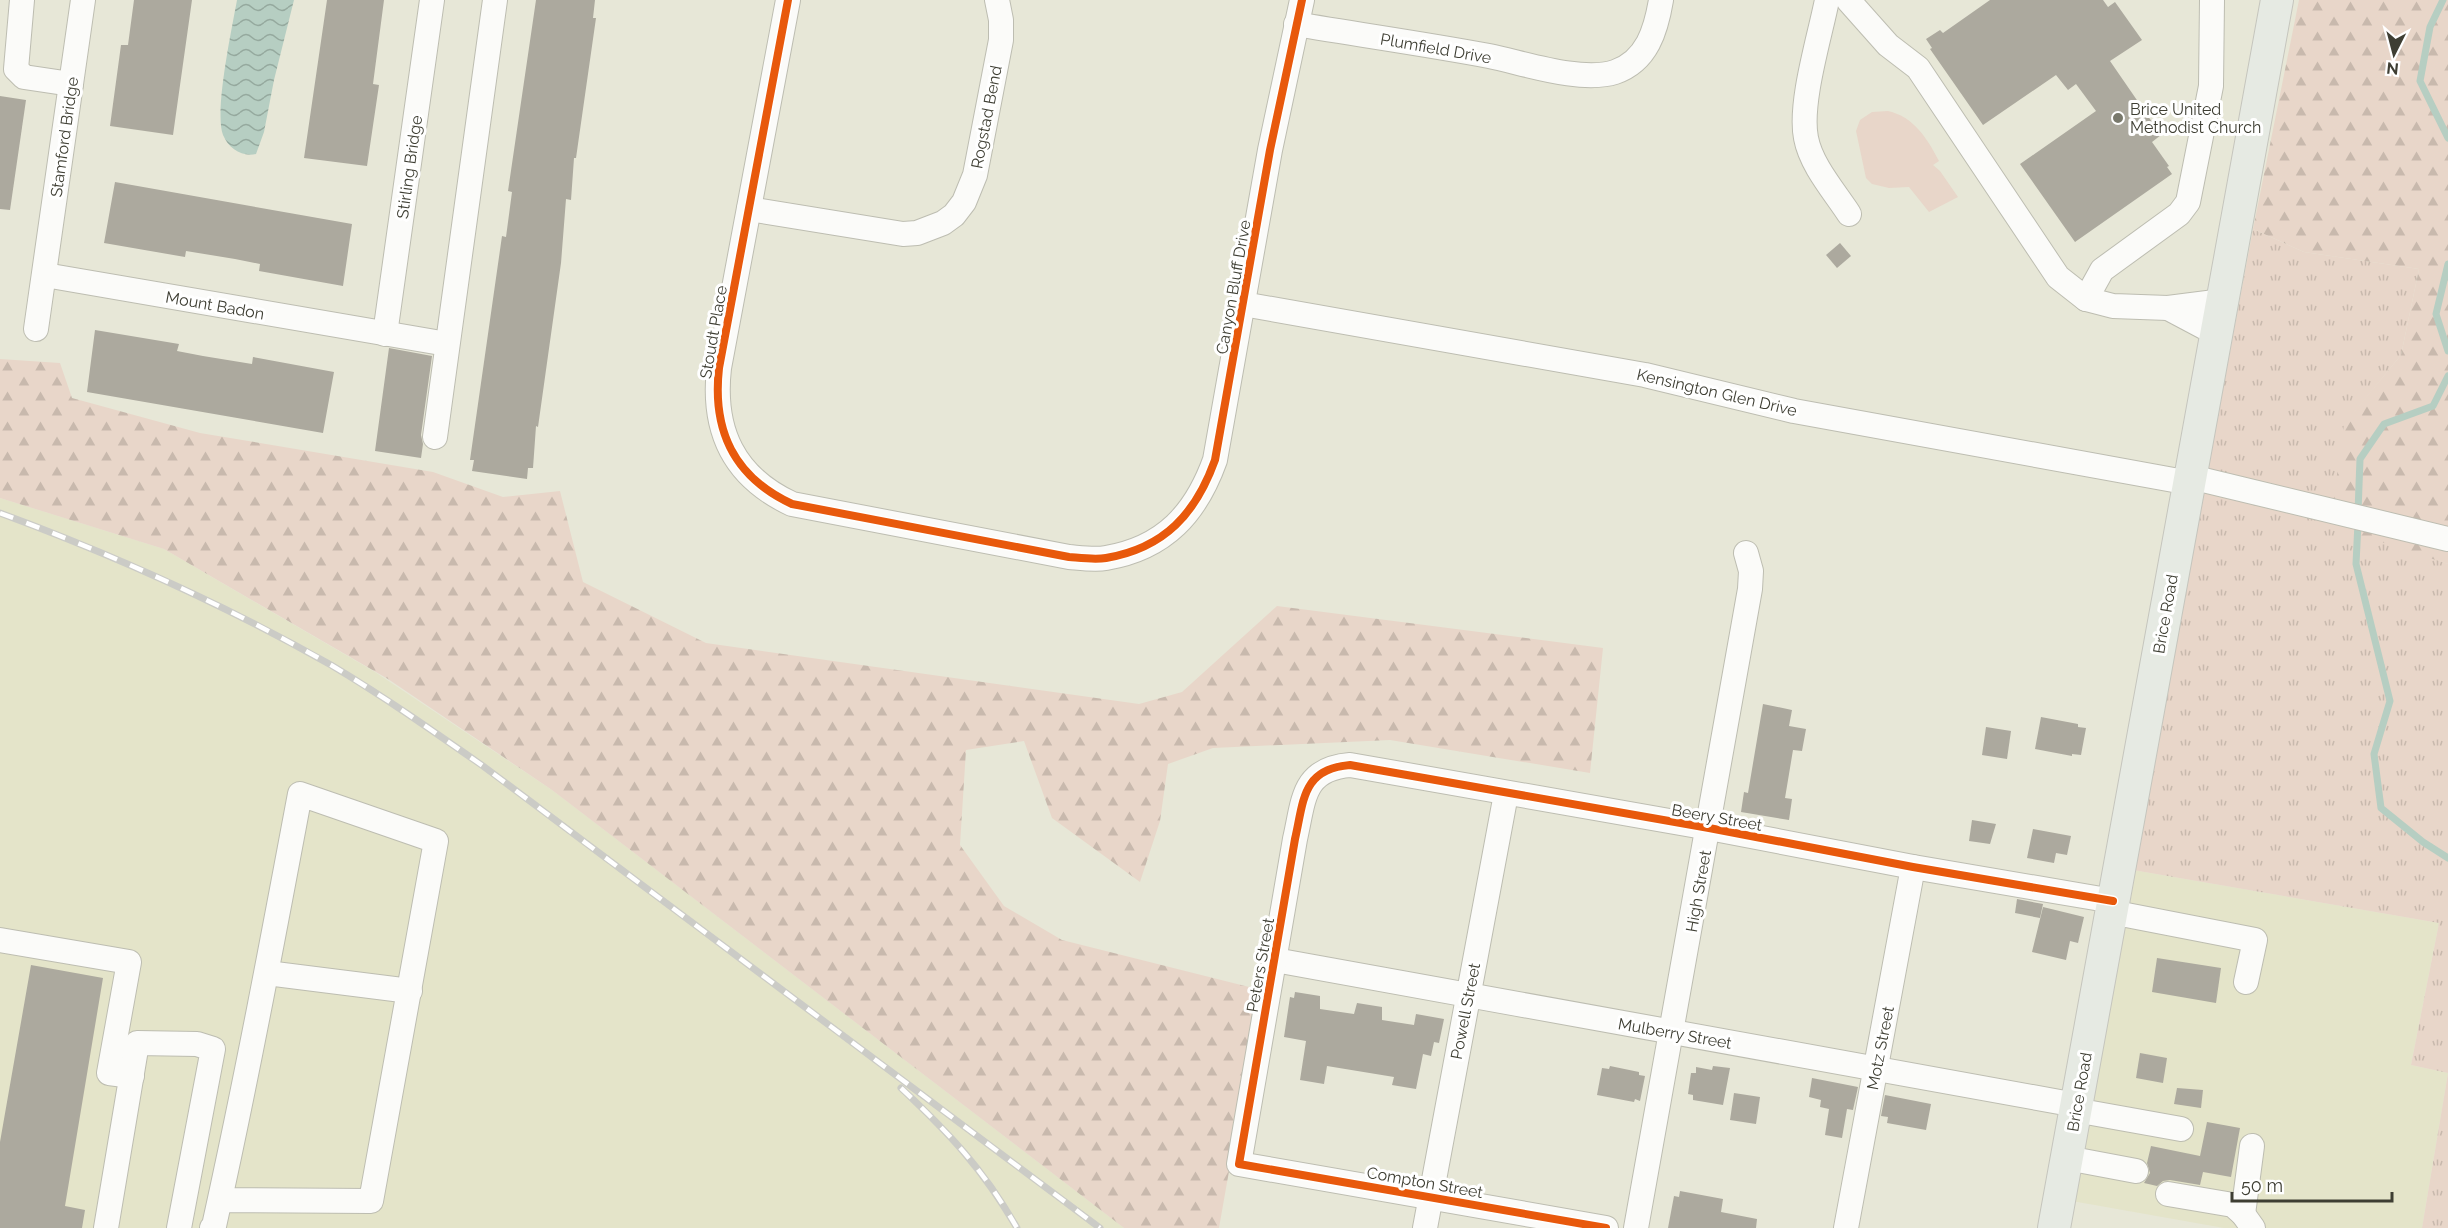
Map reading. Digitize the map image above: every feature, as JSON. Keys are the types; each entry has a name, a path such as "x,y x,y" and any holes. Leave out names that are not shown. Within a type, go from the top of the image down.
{"main road":[{"name":"Brice Road","path":"2054,1228 2277,0"}],"street":[{"path":"22,0 16,69 24,76 71,84"},
{"name":"Stamford Bridge","path":"36,329 83,0"},
{"name":"Stirling Bridge","path":"385,334 432,0"},
{"path":"435,437 495,0"},
{"name":"Stoudt Place","path":"788,0 717,389 724,431 730,450 740,466 772,495 792,504 1069,557 1105,558 1140,549"},
{"name":"Rogstad Bend","path":"749,209 896,234 917,233 943,223 954,215 964,202 975,175 1001,40 1001,20 997,0"},
{"name":"Canyon Bluff Drive","path":"1140,549 1167,534 1188,513 1205,487 1215,459 1270,150 1302,0"},
{"name":"Plumfield Drive","path":"1296,24 1488,56 1575,74 1594,75 1614,72 1632,63 1645,49 1654,33 1661,0"},
{"path":"1827,0 1804,111 1806,139 1819,168 1849,214"},
{"path":"1848,0 1888,45 1918,68 2058,277 2086,299 2113,306 2168,308 2223,301"},
{"path":"2086,299 2102,270 2179,214 2188,202 2211,86 2212,0"},
{"name":"Mount Badon","path":"45,275 447,344"},
{"name":"Kensington Glen Drive","path":"1243,304 1645,375 1794,411 2191,480 2448,539"},
{"path":"2168,308 2217,334"},
{"name":"High Street","path":"1636,1228 1750,589 1751,571 1746,554"},
{"name":"Beery Street","path":"1318,774 1332,766 1350,765 1709,828 1914,867 2037,886 2254,940 2246,982"},
{"name":"Peters Street","path":"1239,1164 1304,799 1310,784 1318,774"},
{"path":"212,1228 247,1082 300,794 436,841 371,1200 220,1200"},
{"name":"Powell Street","path":"1425,1228 1506,794"},
{"name":"Motz Street","path":"1846,1228 1914,867"},
{"path":"0,939 129,962 109,1073 132,1076"},
{"name":"Mulberry Street","path":"1275,960 1876,1068 2181,1130"},
{"path":"267,973 410,992"},
{"path":"106,1228 137,1043 197,1044 213,1049 179,1228"},
{"path":"2248,1221 2252,1146"},
{"path":"2067,1158 2136,1172"},
{"name":"Compton Street","path":"1239,1164 1606,1228"},
{"path":"2168,1194 2233,1205 2248,1221"}],"shaded area":[{"path":"0,498 164,549 375,672 552,790 1124,1228 0,1228"},
{"path":"2133,870 2439,923 2411,1065 2448,1073 2422,1228 2224,1228 2072,1201"}],"green space":[{"path":"2299,0 2448,0 2448,564 2330,525 2344,424 2401,355 2419,269 2304,252 2253,229"},
{"path":"1888,111 1905,118 1919,130 1939,161 1933,165 1940,171 1958,197 1929,212 1909,187 1889,188 1872,184 1866,178 1856,131 1860,120 1872,112"},
{"path":"2253,229 2304,252 2419,269 2401,355 2344,425 2435,559 2448,564 2448,1073 2411,1065 2439,923 2133,870"},
{"path":"0,359 60,363 72,398 200,433 433,472 503,497 560,491 583,582 706,643 1139,704 1182,692 1277,606 1603,648 1590,773 1390,740 1213,748 1168,764 1160,821 1140,882 1052,818 1024,741 966,750 960,845 1004,906 1062,940 1261,990 1219,1228 1124,1228 552,790 388,679 164,549 0,498"},
{"path":"2448,1073 2448,1228 2422,1228"}],"water":[{"path":"237,0 294,0 264,132 256,154 251,155 236,151 229,144 223,135 221,124 222,90"}],"building":[{"path":"134,0 192,0 173,135 110,126 121,45 128,45"},
{"path":"327,0 384,0 373,84 379,85 367,166 304,158"},
{"path":"536,0 595,0 593,18 596,18 576,158 574,158 571,200 566,199 561,263 538,427 536,426 533,468 528,468 527,479 472,471 474,460 470,460 502,236 506,237 512,192 508,191"},
{"name":"Brice United Methodist Church","path":"1990,0 2103,0 2108,7 2115,2 2142,40 2110,61 2161,135 2152,142 2172,174 2075,242 2020,164 2096,111 2076,84 2068,90 2056,75 1983,125 1930,49 1932,48 1926,39 1940,30 1943,33"},
{"path":"0,96 26,100 10,210 0,209"},
{"path":"115,182 352,224 343,286 259,271 260,264 235,259 186,251 185,257 104,243"},
{"path":"1840,243 1851,256 1837,268 1826,255"},
{"path":"95,330 179,344 177,351 203,356 252,364 253,357 334,372 323,433 87,392"},
{"path":"389,348 432,356 421,435 423,444 421,458 375,451"},
{"path":"1763,704 1792,710 1789,726 1806,729 1802,751 1793,750 1785,798 1792,799 1789,820 1741,812 1744,792 1748,793"},
{"path":"2041,717 2078,724 2078,727 2086,728 2081,755 2072,754 2072,756 2035,749"},
{"path":"1986,727 2011,731 2007,759 1982,755"},
{"path":"1972,820 1996,824 1990,844 1969,841"},
{"path":"2033,829 2071,836 2067,855 2056,853 2054,863 2027,858"},
{"path":"2017,899 2043,904 2040,918 2015,913"},
{"path":"2043,907 2084,917 2078,943 2070,941 2066,960 2032,952"},
{"path":"2157,958 2221,968 2216,1003 2152,992"},
{"path":"31,965 103,978 65,1206 85,1210 82,1228 0,1228 0,1142"},
{"path":"1295,992 1320,996 1320,1009 1354,1014 1357,1003 1382,1007 1382,1020 1414,1025 1416,1014 1444,1019 1439,1043 1434,1042 1431,1056 1423,1054 1416,1089 1392,1085 1394,1077 1327,1066 1324,1084 1300,1080 1306,1041 1284,1037 1290,997 1294,998"},
{"path":"2140,1053 2167,1058 2163,1083 2136,1078"},
{"path":"1610,1066 1639,1072 1639,1075 1645,1076 1640,1101 1635,1099 1634,1102 1597,1095 1602,1068 1609,1069"},
{"path":"1713,1066 1730,1068 1723,1105 1693,1100 1693,1095 1688,1094 1691,1073 1696,1073 1696,1067 1712,1070"},
{"path":"1812,1078 1858,1087 1853,1110 1847,1109 1842,1138 1825,1135 1829,1109 1820,1107 1821,1100 1809,1097"},
{"path":"2177,1088 2203,1090 2201,1108 2174,1104"},
{"path":"1734,1093 1760,1097 1756,1124 1730,1120"},
{"path":"1885,1095 1931,1104 1926,1130 1887,1123 1888,1117 1881,1116"},
{"path":"2207,1122 2240,1128 2231,1177 2203,1172 2200,1185 2170,1180 2163,1181 2157,1186 2144,1183 2150,1173 2147,1163 2151,1146 2200,1156"},
{"path":"1680,1191 1723,1199 1721,1212 1757,1219 1756,1228 1668,1228 1674,1196 1679,1197"}],"waterway":[{"path":"2443,0 2430,27 2420,81 2448,138"},
{"path":"2448,264 2436,314 2448,351"},
{"path":"2358,512 2360,459 2384,424 2433,406 2448,376"},
{"path":"2358,523 2356,564 2390,701 2374,754 2381,808 2423,842 2448,858"}],"railway":[{"path":"0,513 85,546 210,602 331,665 389,701 483,766 1100,1228"},
{"path":"901,1088 965,1153 1017,1228"}],"cycle path":[{"path":"788,0 719,368 719,412 731,449 755,480 792,504 1069,557 1097,559 1127,553 1145,546 1176,525 1198,496 1215,460 1270,150 1302,0"},
{"path":"1606,1228 1239,1164 1295,839 1308,789 1322,773 1350,765 2113,901"}],"place":[{"name":"Brice United Methodist Church","path":"2118,118"}]}
